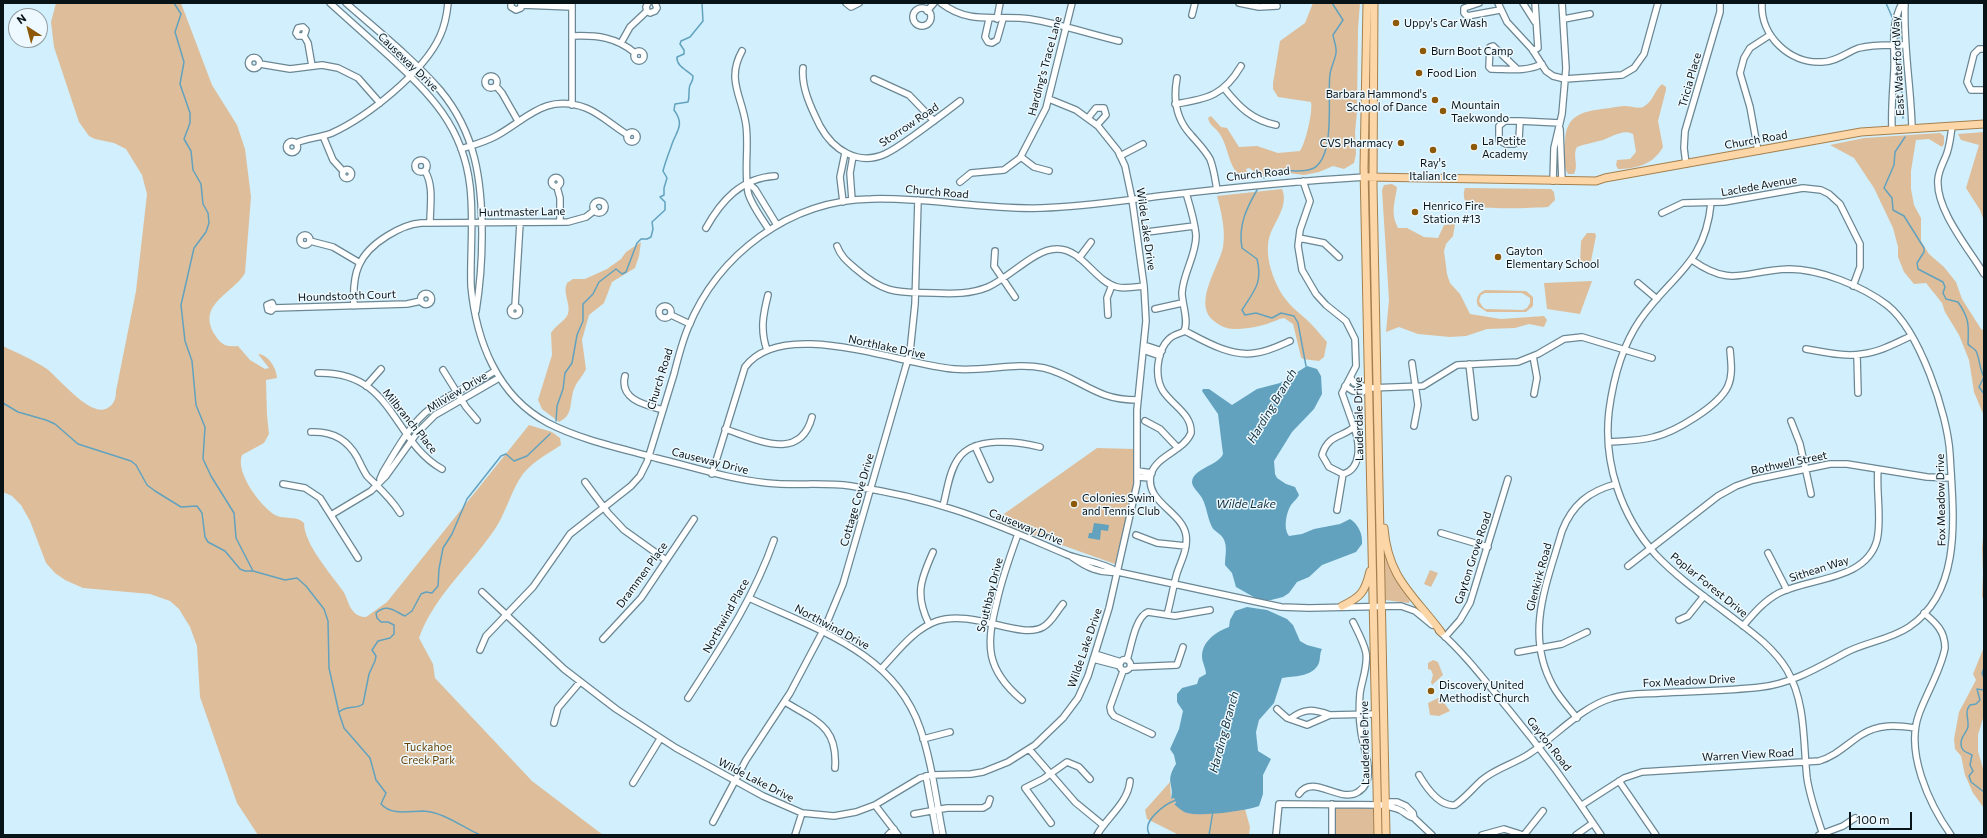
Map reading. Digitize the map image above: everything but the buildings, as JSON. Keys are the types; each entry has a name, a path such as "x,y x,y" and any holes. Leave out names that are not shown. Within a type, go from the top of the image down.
{"main road":[{"name":"Lauderdale Drive","path":"1367,3 1365,177 1373,388 1379,490 1381,605 1381,805 1378,835"},
{"name":"Lauderdale Drive","path":"1374,3 1373,606 1376,714 1381,805 1386,835"},
{"name":"Church Road","path":"1365,177 1553,181 1588,180 1596,177 1605,178 1861,132 1912,128 1916,124 1922,123 1927,127 1984,124"},
{"path":"1379,490 1386,548 1392,567 1410,595 1443,634"},
{"path":"1342,606 1353,601 1362,593 1367,583 1373,562"}],"street":[{"name":"Causeway Drive","path":"330,3 429,94 453,129 461,149 470,186 471,286 482,341 500,378 524,405 547,422 575,434 712,474 770,484 838,485 871,490 943,506 1018,534 1071,556 1082,565 1108,573 1118,572 1282,607 1381,605"},
{"name":"Causeway Drive","path":"346,3 417,68 448,101 463,127 471,146 481,186 482,255 476,311"},
{"path":"296,143 323,136 352,122 380,103 410,76 431,51 440,36 445,22 448,3"},
{"path":"511,3 512,8 516,10 519,9 522,4 572,5 572,105"},
{"path":"647,11 646,7 648,3"},
{"path":"647,11 650,13 655,11 657,8 655,3"},
{"path":"846,3 851,7 859,3"},
{"path":"927,11 934,3"},
{"path":"941,3 965,15 989,19 1030,19 1119,41"},
{"path":"989,19 985,37 988,42 992,43 997,40 1000,19 1000,3"},
{"name":"Harding's Trace Lane","path":"960,182 968,174 974,172 1004,170 1014,164 1021,157 1041,120 1049,99 1072,3"},
{"path":"1192,15 1195,3"},
{"path":"1239,3 1258,7 1277,6"},
{"path":"1479,3 1464,8 1464,13 1468,16 1500,10"},
{"path":"1498,3 1500,10 1513,30 1533,51 1542,64 1553,76 1565,79 1622,75 1634,68 1644,54 1658,3"},
{"path":"1523,3 1536,24"},
{"path":"1533,51 1538,48 1534,3"},
{"path":"1553,181 1554,148 1560,123 1565,79 1566,52 1562,3"},
{"name":"Tricia Place","path":"1686,164 1684,148 1686,131 1720,12 1720,3"},
{"path":"1762,3 1763,17 1770,35 1782,49 1792,56 1817,62 1830,61 1866,47 1905,45"},
{"path":"1892,129 1894,23 1902,3"},
{"name":"East Waterford Way","path":"1905,3 1905,45 1910,81 1912,128"},
{"path":"621,43 632,24 647,11"},
{"path":"1564,20 1590,14"},
{"path":"1758,151 1750,108 1740,73 1744,58 1750,48 1770,35"},
{"path":"304,36 308,43 312,66"},
{"path":"572,36 598,36 621,43 635,53"},
{"path":"1516,69 1493,46 1490,46 1489,68 1516,69 1532,69 1542,64"},
{"path":"1984,48 1979,49 1974,54 1967,82 1969,87 1974,91 1984,90"},
{"path":"742,51 736,64 735,80 746,125 746,168 748,193 769,230"},
{"path":"260,64 290,69 312,66 331,66 353,74 364,84 380,103"},
{"path":"1175,104 1204,99 1224,88 1241,66"},
{"name":"Storrow Road","path":"803,68 803,83 816,117 829,140 845,153 853,156 871,158 886,154 960,102"},
{"path":"1177,78 1175,104 1183,125 1204,150 1210,160 1217,190"},
{"path":"874,79 900,89 909,95 934,121"},
{"path":"496,86 518,120"},
{"path":"1224,88 1248,114 1261,121 1276,125"},
{"name":"Wilde Lake Drive","path":"482,592 580,682 616,710 660,739 735,781 784,807 802,813 826,816 856,812 875,805 907,784 929,775 971,774 983,772 1008,762 1046,736 1071,709 1082,691 1109,608 1118,572 1138,474 1138,400 1146,321 1144,286 1129,178 1120,156 1110,139 1097,125 1072,108 1049,99"},
{"path":"461,149 497,136 518,120 546,106 572,105 595,112 628,134"},
{"path":"1088,118 1096,108 1104,108 1106,116 1097,125"},
{"path":"1520,121 1518,141 1512,144 1500,142 1498,137 1500,123 1505,121 1520,121 1560,123"},
{"path":"1560,123 1562,181"},
{"path":"1952,126 1949,148 1939,173 1938,188 1941,201 1953,225 1984,274"},
{"path":"323,136 333,160 343,171"},
{"path":"1120,156 1143,144"},
{"path":"843,202 840,176 845,153"},
{"path":"852,200 850,173 853,156"},
{"path":"1021,157 1034,167 1050,171"},
{"path":"425,171 429,178 430,185 430,223"},
{"path":"706,228 725,200 737,189 759,178 775,176"},
{"name":"Church Road","path":"480,650 486,636 540,578 570,534 637,480 645,468 690,324 701,301 722,270 741,251 777,225 816,208 852,200 918,200 990,207 1067,207 1303,180 1365,177"},
{"path":"1303,180 1310,201 1299,238 1300,263 1312,288 1326,305 1346,321 1354,333 1357,358 1356,366 1351,378 1345,386 1342,395 1354,427 1357,443 1357,463 1353,469 1343,474"},
{"path":"748,183 755,189 777,225"},
{"path":"557,187 560,198 560,222"},
{"name":"Laclede Avenue","path":"1662,213 1683,203 1712,203 1803,188 1813,188 1826,192 1840,204 1860,244 1861,262 1852,286"},
{"path":"1185,331 1182,303 1185,277 1195,244 1194,226 1186,193"},
{"name":"Cottage Cove Drive","path":"713,822 754,748 785,702 823,631 839,595 908,362 913,328 918,200"},
{"name":"Poplar Forest Drive","path":"1712,203 1707,232 1692,260 1657,299 1636,326 1625,350 1612,395 1608,420 1609,442 1616,484 1627,513 1651,548 1673,571 1771,650 1784,666 1791,679 1801,708 1811,795 1821,835"},
{"name":"Huntmaster Lane","path":"354,306 353,282 360,262 375,243 398,229 414,224 430,223 560,222 579,220 594,210"},
{"path":"515,306 520,223"},
{"path":"1146,232 1194,226"},
{"path":"1299,238 1324,243 1339,257"},
{"path":"310,241 333,247 360,262"},
{"path":"1079,258 1091,242"},
{"path":"837,246 843,258 874,283 894,291 915,294 969,292 988,287 1048,250 1064,250 1079,258 1112,285 1128,288 1144,286"},
{"path":"995,251 994,266 1015,297"},
{"name":"Fox Meadow Drive","path":"1418,775 1438,798 1448,805 1455,805 1488,775 1521,759 1576,718 1601,702 1624,695 1775,685 1854,649 1903,631 1924,613 1942,586 1951,558 1953,541 1950,449 1944,414 1932,381 1912,336 1902,319 1888,306 1852,286 1820,273 1795,269 1776,270 1736,276 1723,276 1706,269 1692,260"},
{"path":"1638,283 1657,299"},
{"path":"1108,315 1107,298 1112,285"},
{"path":"767,350 763,336 762,323 768,295"},
{"name":"Houndstooth Court","path":"274,308 407,304 421,301"},
{"path":"1155,309 1182,303"},
{"path":"671,315 690,324"},
{"path":"1185,331 1220,348 1242,354 1264,351 1290,341"},
{"path":"1167,615 1186,546 1184,530 1177,519 1152,492 1151,476 1158,463 1178,448 1189,437 1191,425 1186,415 1161,387 1158,370 1161,353 1170,338 1185,331"},
{"path":"1806,349 1857,355 1879,350 1912,336"},
{"path":"1351,378 1354,383 1373,388 1416,387 1429,383 1453,367 1469,364 1511,363 1534,356 1564,339 1574,337 1652,358"},
{"name":"Northlake Drive","path":"712,474 743,371 755,356 767,350 789,345 817,344 842,347 908,362 954,369 1025,367 1045,368 1060,373 1105,395 1118,399 1138,400"},
{"path":"1143,348 1161,353"},
{"path":"1609,442 1644,440 1659,436 1714,405 1725,392 1729,382 1731,366 1730,350"},
{"path":"1857,355 1858,393"},
{"path":"1534,356 1537,378 1534,394"},
{"path":"1412,364 1418,405 1414,426"},
{"path":"1469,364 1475,417"},
{"path":"366,386 381,369"},
{"path":"443,370 461,400 477,420"},
{"name":"Milview Drive","path":"380,480 383,472 407,433 430,409 496,371"},
{"name":"Milbranch Place","path":"318,372 335,373 366,386 391,410 412,440 429,460 442,469"},
{"path":"626,376 625,388 631,398 663,410"},
{"name":"Milview Drive","path":"331,515 366,494 386,476 429,419 442,410 500,378"},
{"path":"1345,386 1353,391 1363,392 1373,388"},
{"path":"725,429 777,444 788,444 804,436 810,425 812,417"},
{"path":"1791,421 1798,439 1811,494"},
{"path":"1145,422 1160,429 1178,448"},
{"path":"1343,474 1329,467 1322,455 1326,446 1336,437 1354,427"},
{"path":"311,432 326,432 345,442 356,455 367,476 394,503 400,513"},
{"path":"943,506 955,464 963,453 975,446 983,444 1014,443 1040,447"},
{"path":"975,446 990,479"},
{"name":"Bothwell Street","path":"1628,566 1730,489 1753,480 1824,464 1841,464 1927,477 1951,478"},
{"name":"Sithean Way","path":"1743,626 1764,603 1787,590 1854,569 1871,554 1878,536 1876,485 1878,469"},
{"path":"1138,474 1151,476"},
{"path":"1337,510 1343,474"},
{"name":"Gayton Grove Road","path":"1443,634 1460,620 1470,603 1508,479"},
{"path":"585,482 603,507 624,530 666,560"},
{"path":"283,484 305,488 320,498 358,558"},
{"name":"Glenkirk Road","path":"1576,718 1557,693 1549,679 1543,663 1538,625 1541,604 1566,522 1573,510 1584,498 1597,490 1616,484"},
{"name":"Drammen Place","path":"603,639 637,602 694,519"},
{"path":"1441,533 1488,547"},
{"name":"Southbay Drive","path":"1018,534 1001,585 992,623 990,644 994,664 1003,681 1022,700"},
{"path":"1136,535 1157,543 1186,546"},
{"name":"Northwind Place","path":"688,698 723,644 749,598 774,540"},
{"path":"929,624 922,609 920,591 922,580 933,552"},
{"path":"1768,553 1787,590"},
{"path":"1679,620 1688,616 1704,596"},
{"name":"Northwind Drive","path":"749,598 823,631 856,649 882,668 908,701 923,739 935,810"},
{"path":"882,668 914,635 929,624 940,620 959,617 1021,630 1035,630 1044,627 1050,622 1062,604"},
{"name":"Gayton Road","path":"1381,605 1398,605 1411,609 1443,634 1462,652 1539,747 1582,805 1601,835"},
{"path":"1152,734 1114,716 1110,707 1140,617 1146,612 1167,615 1182,615 1210,610"},
{"path":"1924,613 1940,628 1945,639 1945,648 1915,728 1914,737 1916,756 1936,812 1951,835"},
{"path":"1299,794 1310,786 1346,795 1356,794 1362,790 1367,778 1368,767 1361,732 1360,714 1360,697 1366,655 1353,622"},
{"path":"1518,652 1562,644 1587,632"},
{"path":"1094,657 1123,665 1127,671 1131,667 1177,665 1183,646"},
{"path":"554,722 558,708 580,682"},
{"path":"785,702 817,721 828,732 835,748 835,768"},
{"path":"1277,709 1290,719 1307,725 1330,715"},
{"path":"1290,719 1305,710 1312,709 1330,715 1376,714"},
{"name":"Warren View Road","path":"1582,805 1619,780 1635,773 1654,770 1819,761 1832,756 1862,735 1878,728 1893,726 1915,728"},
{"path":"923,739 950,732"},
{"path":"633,783 660,739"},
{"path":"1029,749 1049,774 1075,802 1103,825"},
{"path":"1051,823 1025,788 1067,762 1079,767 1090,779"},
{"path":"1619,780 1656,835"},
{"path":"1097,835 1103,825 1125,798 1130,781"},
{"path":"914,814 935,810 983,808 988,805 990,800"},
{"path":"1276,835 1279,804 1332,804 1381,805 1400,809 1410,817 1414,818 1432,835"},
{"path":"1332,804 1332,835"},
{"path":"875,805 898,835"},
{"path":"935,810 937,835"},
{"path":"935,810 943,835"},
{"path":"1482,835 1504,830 1523,835 1543,811"},
{"path":"795,835 802,813"},
{"path":"1821,835 1843,826 1855,818"},
{"path":"1576,835 1593,823"},
{"path":"888,835 894,829"}],"green space":[{"name":"Tuckahoe Creek Park","path":"56,3 181,3 212,85 237,125 245,149 251,197 245,273 213,307 210,315 210,324 219,341 227,346 238,346 250,360 265,369 269,368 258,354 265,356 274,366 277,374 277,378 266,380 269,434 264,443 242,455 242,470 250,488 269,511 275,515 298,519 304,523 308,540 313,549 325,568 343,591 350,606 356,614 366,617 387,602 529,425 552,432 560,438 561,445 538,460 523,474 495,529 443,595 434,608 419,638 433,664 435,678 532,781 603,835 258,835 237,803 200,697 197,646 190,627 179,609 170,601 150,594 83,588 65,580 55,573 46,563 30,521 21,505 12,496 3,492 3,346 47,369 76,397 86,404 102,410 109,407 114,402 136,291 147,194 142,175 126,149 114,143 95,139 89,136 79,122 54,47 51,22"},
{"path":"1313,3 1360,3 1358,29 1357,112 1355,132 1356,154 1354,163 1344,169 1333,166 1319,172 1304,175 1289,173 1262,176 1249,168 1246,169 1249,176 1242,177 1234,169 1222,138 1210,123 1208,118 1211,116 1221,127 1227,128 1239,147 1257,146 1278,153 1300,151 1305,141 1311,112 1311,102 1278,97 1273,89 1273,83 1280,41 1305,23"},
{"path":"1662,84 1666,87 1666,90 1658,121 1663,147 1655,158 1638,167 1618,169 1616,165 1617,160 1630,159 1636,152 1633,134 1625,132 1577,147 1575,153 1576,164 1574,174 1568,174 1564,162 1566,131 1569,124 1574,119 1579,115 1593,110 1623,106 1643,107 1649,102"},
{"path":"1984,132 1984,221 1980,210 1966,188 1979,145 1961,140 1958,134"},
{"path":"1940,133 1944,136 1944,144 1942,147 1929,139 1916,140 1911,171 1911,189 1914,205 1921,218 1921,241 1929,254 1944,267 1956,282 1962,299 1981,329 1984,330 1984,416 1974,392 1969,360 1959,335 1945,312 1942,303 1926,283 1914,284 1904,272 1898,257 1898,247 1893,228 1874,188 1854,158 1830,145 1864,138"},
{"path":"1392,184 1397,187 1394,203 1394,217 1398,228 1407,228 1424,237 1438,238 1444,225 1455,224 1453,236 1446,244 1444,251 1447,274 1450,283 1460,294 1470,314 1501,319 1544,316 1547,320 1544,327 1529,324 1515,328 1487,329 1466,336 1450,337 1418,334 1399,327 1386,332 1389,300 1382,190 1384,185"},
{"path":"1465,188 1551,189 1554,192 1555,200 1548,207 1475,207 1467,204 1464,195"},
{"path":"1282,189 1284,195 1283,207 1270,235 1268,243 1271,270 1282,294 1327,342 1324,357 1319,361 1303,359 1301,357 1293,324 1284,318 1255,327 1238,329 1229,328 1221,326 1214,321 1208,314 1206,305 1206,295 1221,255 1224,241 1223,221 1217,196"},
{"path":"1587,233 1595,233 1596,236 1591,261 1586,265 1580,263 1581,241"},
{"path":"641,242 635,268 612,282 604,303 589,315 582,340 586,369 574,389 567,416 559,422 542,409 538,400 552,355 551,333 565,319 569,310 565,291 567,283 573,279 585,279 607,269 621,259 626,252"},
{"path":"1592,281 1580,314 1547,309 1544,283"},
{"path":"1483,291 1526,291 1533,297 1533,306 1526,312 1487,312 1478,306 1477,303 1478,296","holes":["1485,293 1522,293 1530,298 1530,303 1527,308 1523,310 1485,309 1479,301 1481,295"]},
{"path":"1373,435 1377,561 1374,534"},
{"name":"Colonies Swim and Tennis Club","path":"1097,448 1135,449 1133,487 1115,564 994,521"},
{"path":"1984,525 1984,602 1982,596 1982,548"},
{"path":"1383,552 1391,571 1410,598 1409,603 1385,600"},
{"path":"1430,570 1438,573 1431,587 1424,584"},
{"path":"1984,647 1984,715 1978,735 1978,751 1984,772 1984,808 1973,793 1965,775 1961,756 1955,749 1954,739 1959,712 1976,680 1973,674"},
{"path":"1433,660 1438,662 1443,675 1432,685 1431,682 1433,675 1431,670 1428,669 1428,663"},
{"path":"1440,697 1450,711 1439,716 1430,715 1428,703"},
{"path":"1170,782 1171,799 1174,798 1176,803 1174,804 1187,813 1198,814 1245,809 1250,827 1249,835 1179,835 1147,819 1145,810"},
{"path":"1334,807 1373,808 1375,835 1334,835"}],"water":[{"name":"Wilde Lake","path":"1307,366 1317,369 1321,376 1322,394 1314,409 1292,432 1274,461 1275,474 1277,478 1286,484 1295,487 1299,495 1291,505 1288,512 1286,521 1287,533 1289,536 1302,534 1314,529 1340,524 1350,519 1359,530 1362,537 1362,544 1356,552 1322,565 1309,577 1297,582 1289,593 1283,597 1271,600 1259,600 1236,587 1232,573 1225,565 1225,541 1222,536 1212,527 1204,501 1192,484 1193,477 1197,473 1216,461 1223,454 1218,414 1202,391 1203,389 1209,389 1232,405 1257,389 1280,383"},
{"path":"1094,523 1109,525 1108,531 1101,530 1100,540 1088,538 1089,533 1092,533"},
{"path":"1247,607 1267,610 1287,619 1293,625 1300,641 1307,645 1322,649 1319,663 1315,669 1307,674 1282,678 1274,703 1259,720 1256,732 1258,751 1271,759 1263,775 1263,794 1259,806 1223,813 1187,813 1174,804 1176,803 1174,798 1171,799 1172,790 1170,779 1176,764 1174,755 1170,749 1179,729 1183,711 1177,702 1177,694 1182,688 1197,684 1199,678 1206,674 1202,656 1205,644 1218,632 1229,627 1230,620 1235,611"}],"waterway":[{"path":"174,3 181,14 175,32 184,62 180,84 190,113 190,123 184,139 191,151 193,170 201,184 203,204 208,213 209,223 206,232 194,248 181,305 185,341 192,361 196,405 205,427 203,459 211,476 234,513 236,538 253,571"},
{"path":"556,421 557,406 563,389 565,373 572,363 577,335 583,321 583,304 593,294 599,282 616,269 622,274 626,272 637,243 641,239 651,237 653,229 652,222 665,210 665,202 660,197 664,195 664,188 667,178 663,171 679,125 679,120 674,110 675,104 688,102 689,87 693,78 693,76 678,63 677,57 684,54 684,50 680,44 681,41 690,37 703,21 702,3"},
{"name":"Harding Branch","path":"1264,178 1274,172 1302,171 1314,168 1321,161 1325,151 1329,124 1330,74 1336,51 1333,35 1343,20 1332,3"},
{"path":"1886,3 1892,17"},
{"path":"1897,30 1899,38"},
{"path":"1900,52 1903,118"},
{"path":"1905,137 1895,152 1894,165 1884,188 1892,198 1893,210 1904,216 1924,248 1924,252 1917,263 1918,269 1943,282 1945,287 1943,293 1946,299 1958,302 1966,317 1968,327 1968,344 1976,351 1978,357 1984,377 1979,387 1984,394"},
{"name":"Harding Branch","path":"1257,190 1249,204 1244,218 1241,240 1242,248 1257,259 1259,274 1254,292 1242,310 1245,315 1256,313 1272,318 1281,313 1294,316 1298,323 1306,366"},
{"path":"3,403 18,412 55,424 78,444 131,461 136,465 147,485 155,491 181,507 197,506 202,513 205,537 208,542 225,551 240,569 285,580 297,578 306,586 324,609 328,621 329,668 339,713 344,728 370,758 376,780 386,793 381,804 385,808 395,811 423,811 438,814 453,820 480,835"},
{"path":"339,712 346,708 358,707 363,704 369,674 376,656 372,650 378,641 390,638 394,634 394,625 388,622 381,622 377,618 376,613 387,608 405,616 412,611 421,594 426,592 432,593 438,586 439,569 443,548 452,534 467,499 501,456 506,454 514,461 527,456 550,434"},
{"path":"1984,668 1982,673 1984,678"},
{"path":"1984,690 1977,689 1980,700 1976,704 1970,705 1967,710 1968,727 1961,742 1964,750 1972,755 1970,765 1973,771 1969,776 1971,782 1984,792"},
{"path":"1150,835 1148,825 1151,819 1160,809 1176,800"},
{"name":"Harding Branch","path":"1209,835 1213,811"}],"place":[{"name":"Uppy's Car Wash","path":"1396,23"},
{"name":"Burn Boot Camp","path":"1423,51"},
{"name":"Food Lion","path":"1419,73"},
{"name":"Barbara Hammond's School of Dance","path":"1435,100"},
{"name":"Mountain Taekwondo","path":"1443,111"},
{"name":"CVS Pharmacy","path":"1401,143"},
{"name":"La Petite Academy","path":"1474,147"},
{"name":"Ray's Italian Ice","path":"1433,150"},
{"name":"Henrico Fire Station #13","path":"1415,212"},
{"name":"Gayton Elementary School","path":"1498,257"},
{"name":"Colonies Swim and Tennis Club","path":"1074,504"},
{"name":"Discovery United Methodist Church","path":"1431,691"}]}
